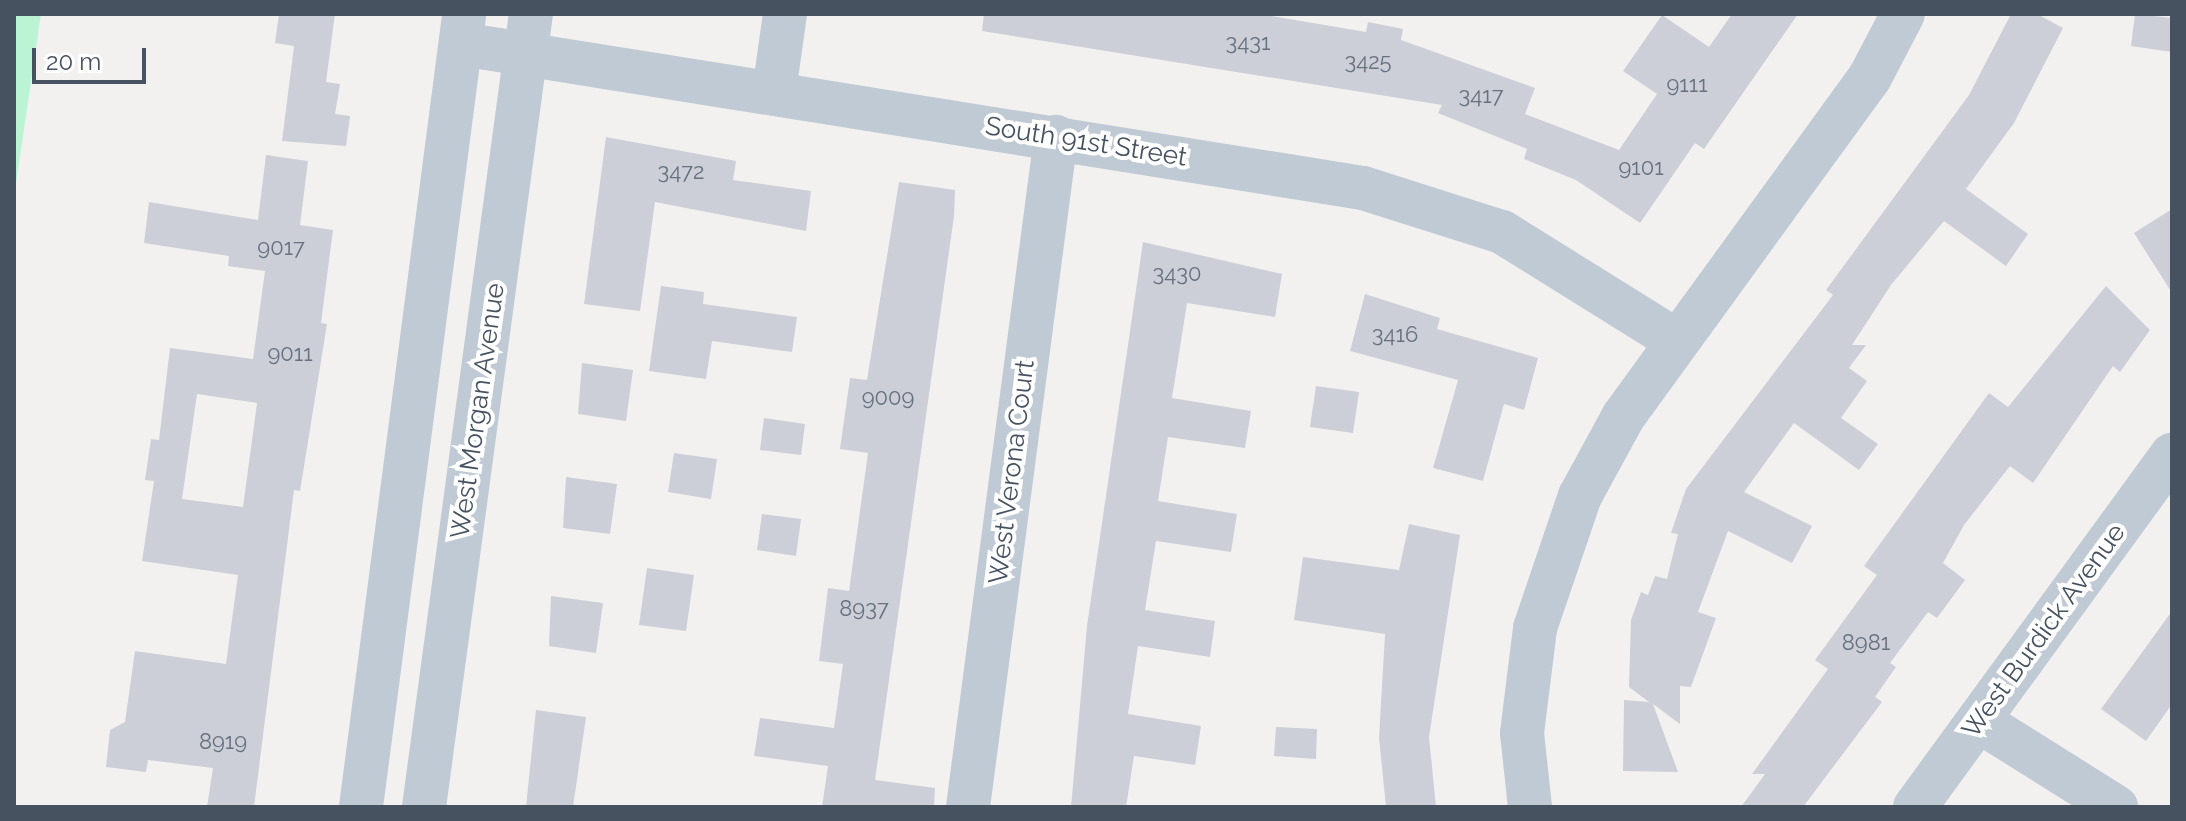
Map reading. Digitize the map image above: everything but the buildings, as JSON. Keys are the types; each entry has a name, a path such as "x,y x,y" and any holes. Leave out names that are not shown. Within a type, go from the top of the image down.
{"street":[{"path":"774,92 785,14"},
{"path":"1530,807 1522,733 1535,628 1580,496 1677,341 1870,77 1903,14"},
{"path":"361,807 463,29"},
{"name":"South 91st Street","path":"463,29 529,32 774,92 1363,188 1502,232 1677,341"},
{"name":"West Morgan Avenue","path":"424,807 529,32"},
{"name":"West Verona Court","path":"968,807 1056,137"},
{"name":"West Burdick Avenue","path":"1915,807 2172,455"},
{"path":"1979,721 2116,807"}],"green space":[{"path":"14,14 41,14 14,197"}]}
